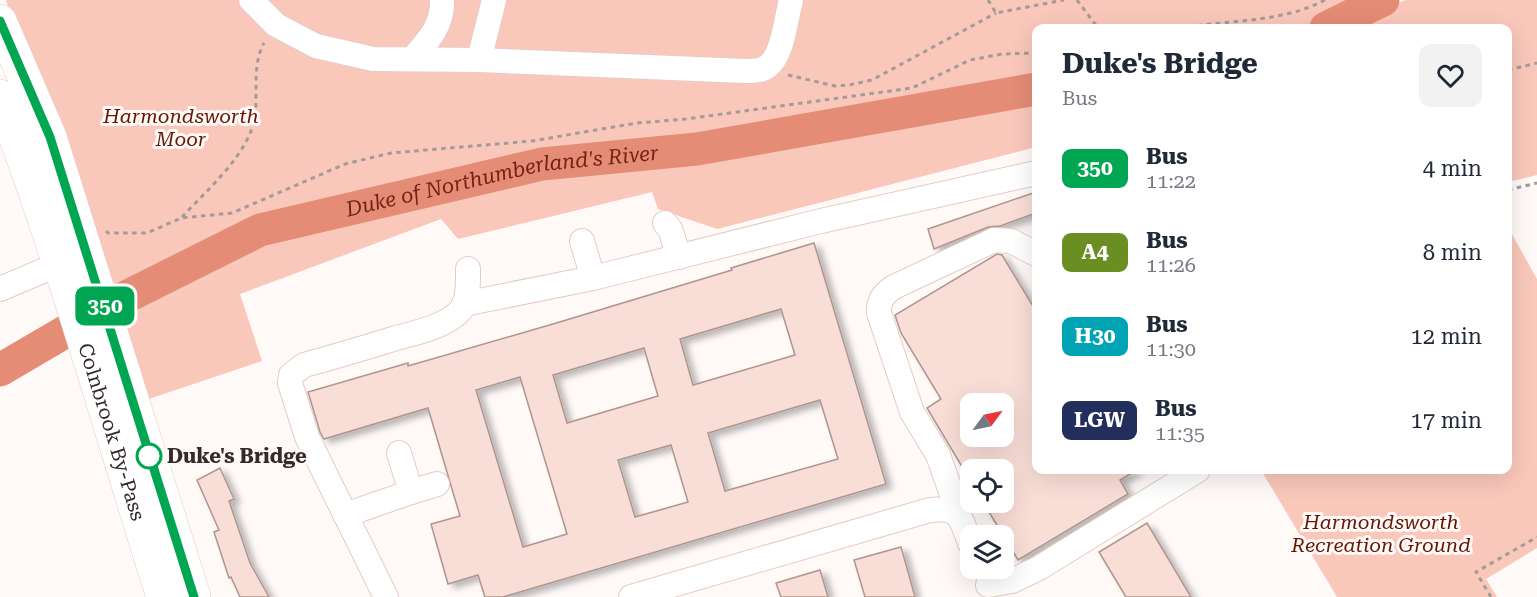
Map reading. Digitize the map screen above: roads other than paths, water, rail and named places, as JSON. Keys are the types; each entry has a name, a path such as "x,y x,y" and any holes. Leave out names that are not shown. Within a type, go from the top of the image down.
{"highway":[{"name":"Colnbrook By-Pass","path":"0,21 50,137 90,313 164,597"},
{"name":"Colnbrook By-Pass","path":"0,96 24,158 59,264 90,313 194,597"}],"lane":[{"path":"251,0 276,25 316,46 373,59 479,60 745,71 763,69 770,64 778,52 790,0"},
{"path":"412,59 434,36 440,18 442,0"},
{"path":"479,60 494,0"},
{"path":"464,304 593,278 821,221 1032,174"},
{"path":"665,224 670,229 679,257"},
{"path":"963,525 938,454 912,412 879,313 879,302 891,289 984,243 1003,239 1032,252"},
{"path":"582,241 593,278"},
{"path":"0,288 59,264"},
{"path":"386,597 307,437 290,383 291,375 304,365 342,356 435,326 458,313 467,293 468,269"},
{"path":"399,453 411,492"},
{"path":"988,584 1012,581 1039,568 1192,474"},
{"path":"345,515 437,484"},
{"path":"632,597 930,510 945,508 953,511 960,518"}],"waterway":[{"name":"Duke of Northumberland's River","path":"1334,24 1383,0"},
{"name":"Duke of Northumberland's River","path":"0,370 116,302 260,230 542,164 697,149 1032,90"}],"place":[{"name":"Duke's Bridge","path":"149,456"}],"park label":[{"name":"Harmondsworth Moor","path":"181,128"},
{"name":"Harmondsworth Recreation Ground","path":"1381,534"}]}
